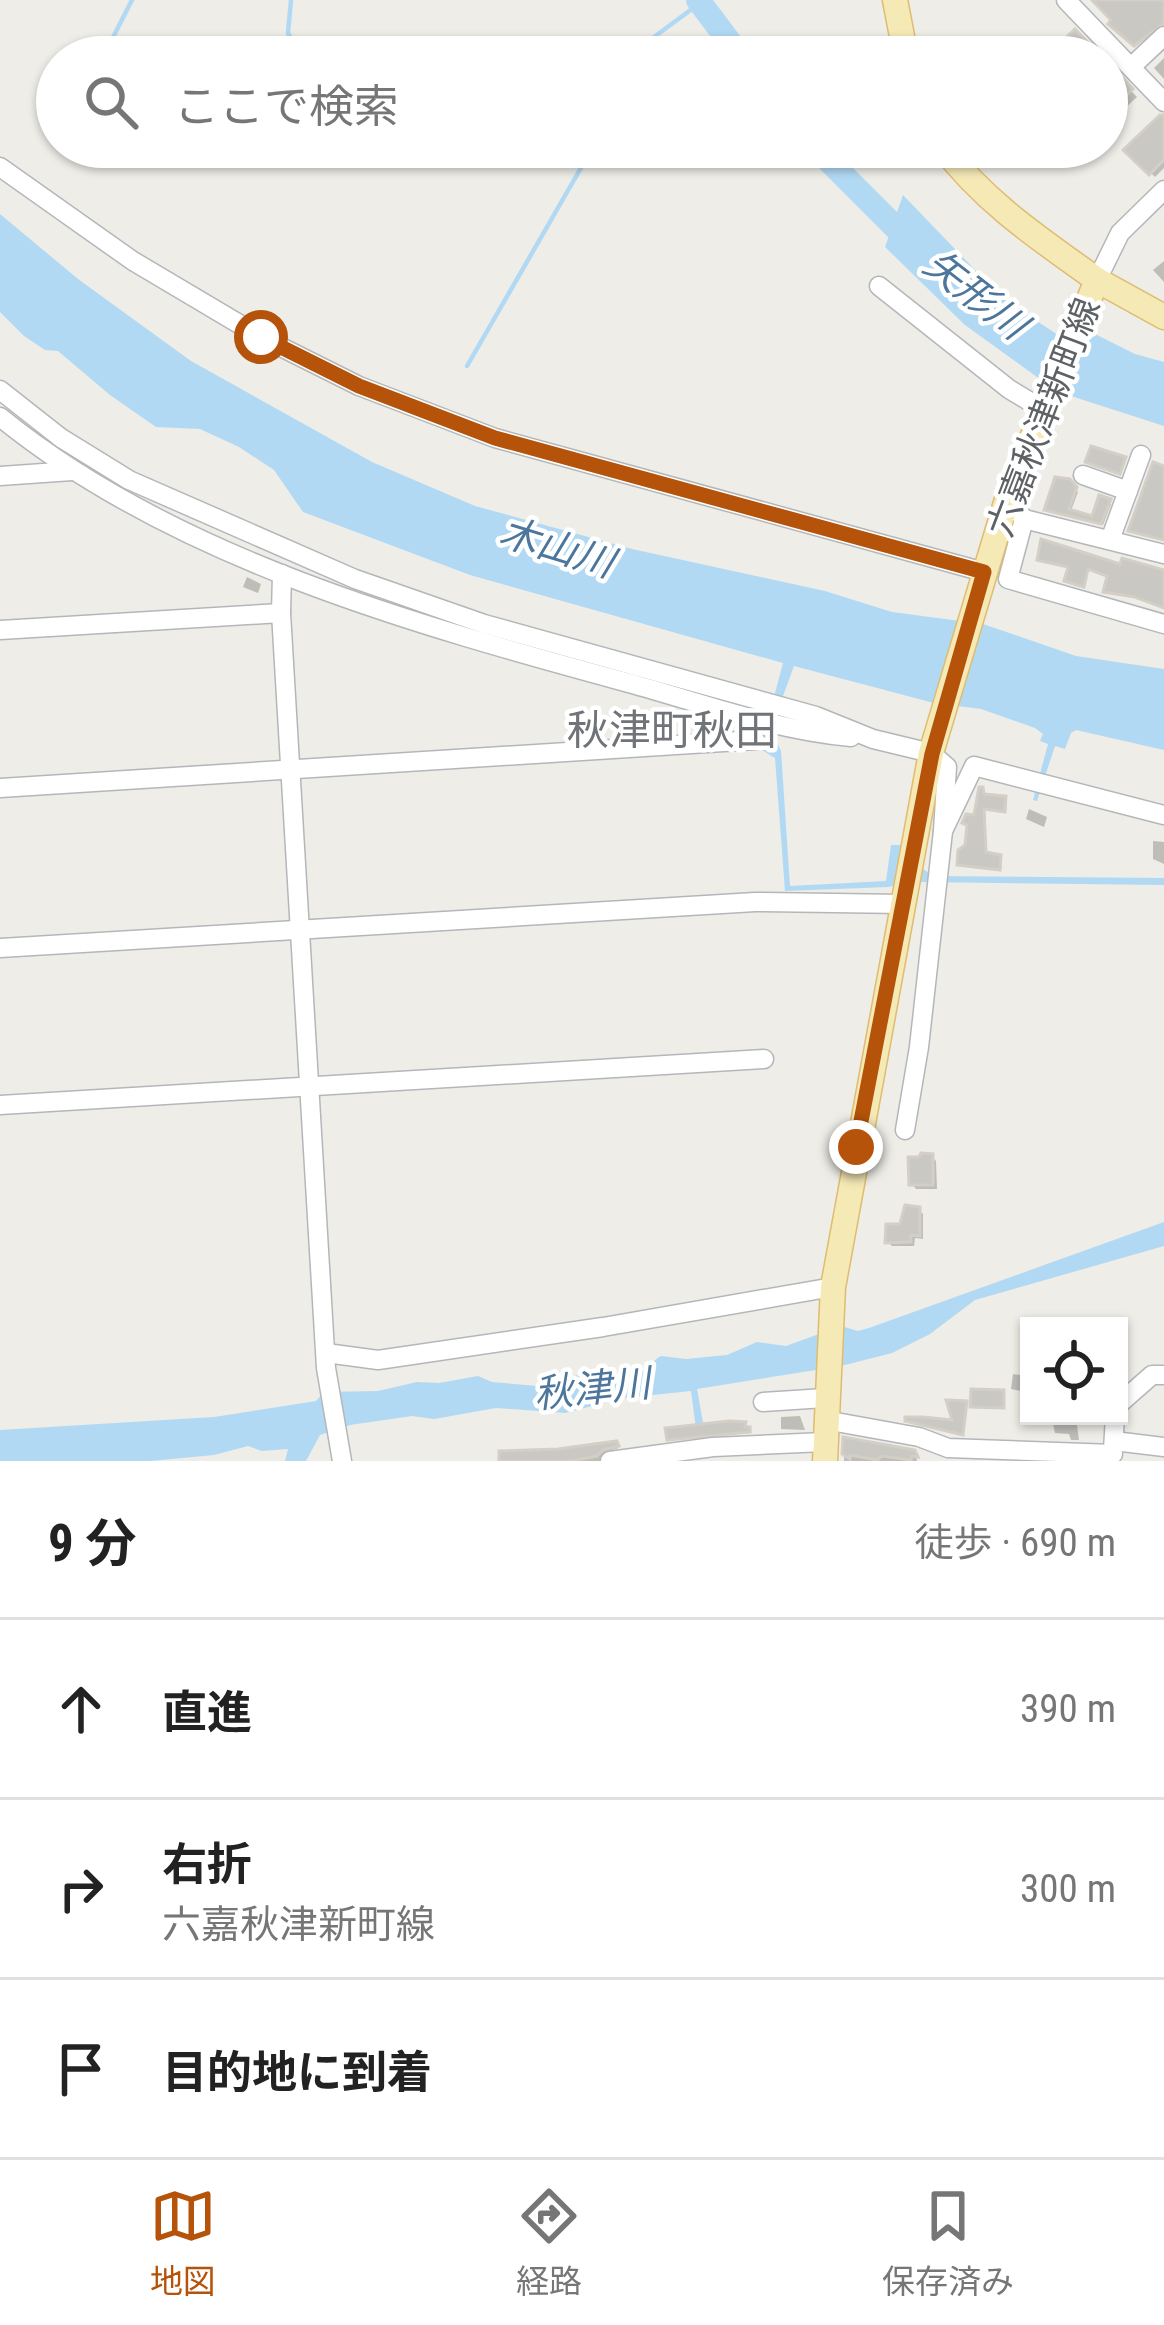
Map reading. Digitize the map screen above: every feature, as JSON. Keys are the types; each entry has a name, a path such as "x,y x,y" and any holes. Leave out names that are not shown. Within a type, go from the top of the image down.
{"main road":[{"path":"896,0 902,36"},
{"name":"六嘉秋津新町線","path":"825,1430 833,1287 932,754 1008,496 1097,280 1004,214 959,168"},
{"path":"1097,280 1164,316"}],"street":[{"path":"1066,0 1101,36"},
{"path":"1082,16 1099,0"},
{"path":"1131,67 1164,36"},
{"path":"1128,64 1164,102"},
{"path":"0,167 133,261 261,337 359,386 495,438 984,572"},
{"path":"1097,280 1120,233 1164,190"},
{"path":"879,286 1009,389 1042,409"},
{"path":"0,390 61,438 129,480 355,579 484,624 816,716 873,739 932,754 947,766 919,1047 904,1130"},
{"path":"0,417 72,471 282,574 667,696 809,734 873,739"},
{"path":"1110,540 1142,455"},
{"path":"0,476 72,471"},
{"path":"1083,475 1128,491"},
{"path":"1008,496 1024,519 1164,554"},
{"path":"1024,519 1008,579 1164,624"},
{"path":"282,574 326,1360 342,1461"},
{"path":"0,631 281,613"},
{"path":"0,788 755,740"},
{"path":"943,830 974,766 1164,815"},
{"path":"0,948 755,902 904,904"},
{"path":"0,1105 764,1059"},
{"path":"326,1360 378,1360 833,1287"},
{"path":"1128,1396 1152,1376 1164,1375"},
{"path":"763,1402 825,1430"},
{"path":"610,1461 714,1454 825,1430 920,1437 948,1448 1113,1452 1164,1447"}],"water":[{"path":"903,195 1002,298 1058,335 1091,332 1135,354 1164,362 1164,426 1071,396 965,325 885,247"},
{"name":"木山川","path":"0,214 78,279 191,361 372,462 475,506 632,549 825,591 892,612 983,624 1076,656 1164,669 1164,750 1076,730 1065,749 1055,746 1037,801 1033,800 1048,744 1040,741 1043,734 1035,728 981,709 934,703 794,666 771,729 781,751 790,886 886,881 891,845 903,845 901,853 933,876 1164,878 1164,885 920,882 785,891 775,758 754,745 766,727 783,663 470,575 303,512 274,470 239,447 200,429 156,427 58,351 45,350 24,336 0,312"},
{"name":"秋津川","path":"1164,1222 1164,1246 975,1300 930,1334 892,1353 697,1389 705,1434 697,1436 691,1391 624,1398 565,1413 496,1408 434,1419 412,1416 350,1425 320,1435 306,1461 285,1461 288,1449 262,1451 248,1446 214,1455 150,1461 0,1461 0,1430 214,1417 316,1401 324,1392 378,1391 478,1376 492,1382 549,1387 578,1376 637,1373 661,1356 727,1355 757,1342 786,1346 841,1326 858,1331 869,1328"}],"building":[{"path":"1092,0 1164,0 1164,23 1134,46 1128,36 1108,24 1111,20"},
{"path":"1164,115 1164,160 1149,175 1128,155 1128,145"},
{"path":"1091,446 1126,457 1120,474 1085,462"},
{"path":"1153,462 1164,466 1164,540 1128,531"},
{"path":"1055,477 1070,479 1077,487 1069,509 1092,516 1099,495 1111,499 1101,524 1044,510"},
{"path":"1041,539 1120,564 1122,558 1164,570 1164,608 1103,592 1107,576 1088,569 1084,587 1064,581 1068,567 1037,560"},
{"path":"979,787 984,794 1006,796 1005,812 984,809 986,852 1001,855 1000,870 957,865 958,850 965,845 967,825 962,823 966,814 974,815"},
{"path":"933,1154 933,1185 909,1185 908,1157"},
{"path":"905,1205 920,1207 920,1236 911,1235 911,1242 885,1243 886,1224 900,1224"},
{"path":"971,1389 1004,1390 1004,1408 970,1407"},
{"path":"946,1400 967,1401 963,1435 905,1421 905,1417 952,1420"},
{"path":"746,1422 750,1432 667,1440 665,1428"},
{"path":"843,1437 915,1450 918,1457 882,1456 877,1460 850,1455 850,1459 842,1454"},
{"path":"617,1441 619,1446 597,1456 572,1461 499,1461 499,1451"}],"waterway":[{"path":"114,36 132,0"},
{"path":"290,36 291,0"},
{"name":"矢形川","path":"698,0 725,36"},
{"path":"655,36 700,3"},
{"path":"467,366 581,168"},
{"name":"矢形川","path":"836,168 915,247"}],"district":[{"name":"秋津町秋田","path":"672,730"}],"route":[{"path":"261,337 359,386 495,438 984,572 932,754 856,1147"}]}
